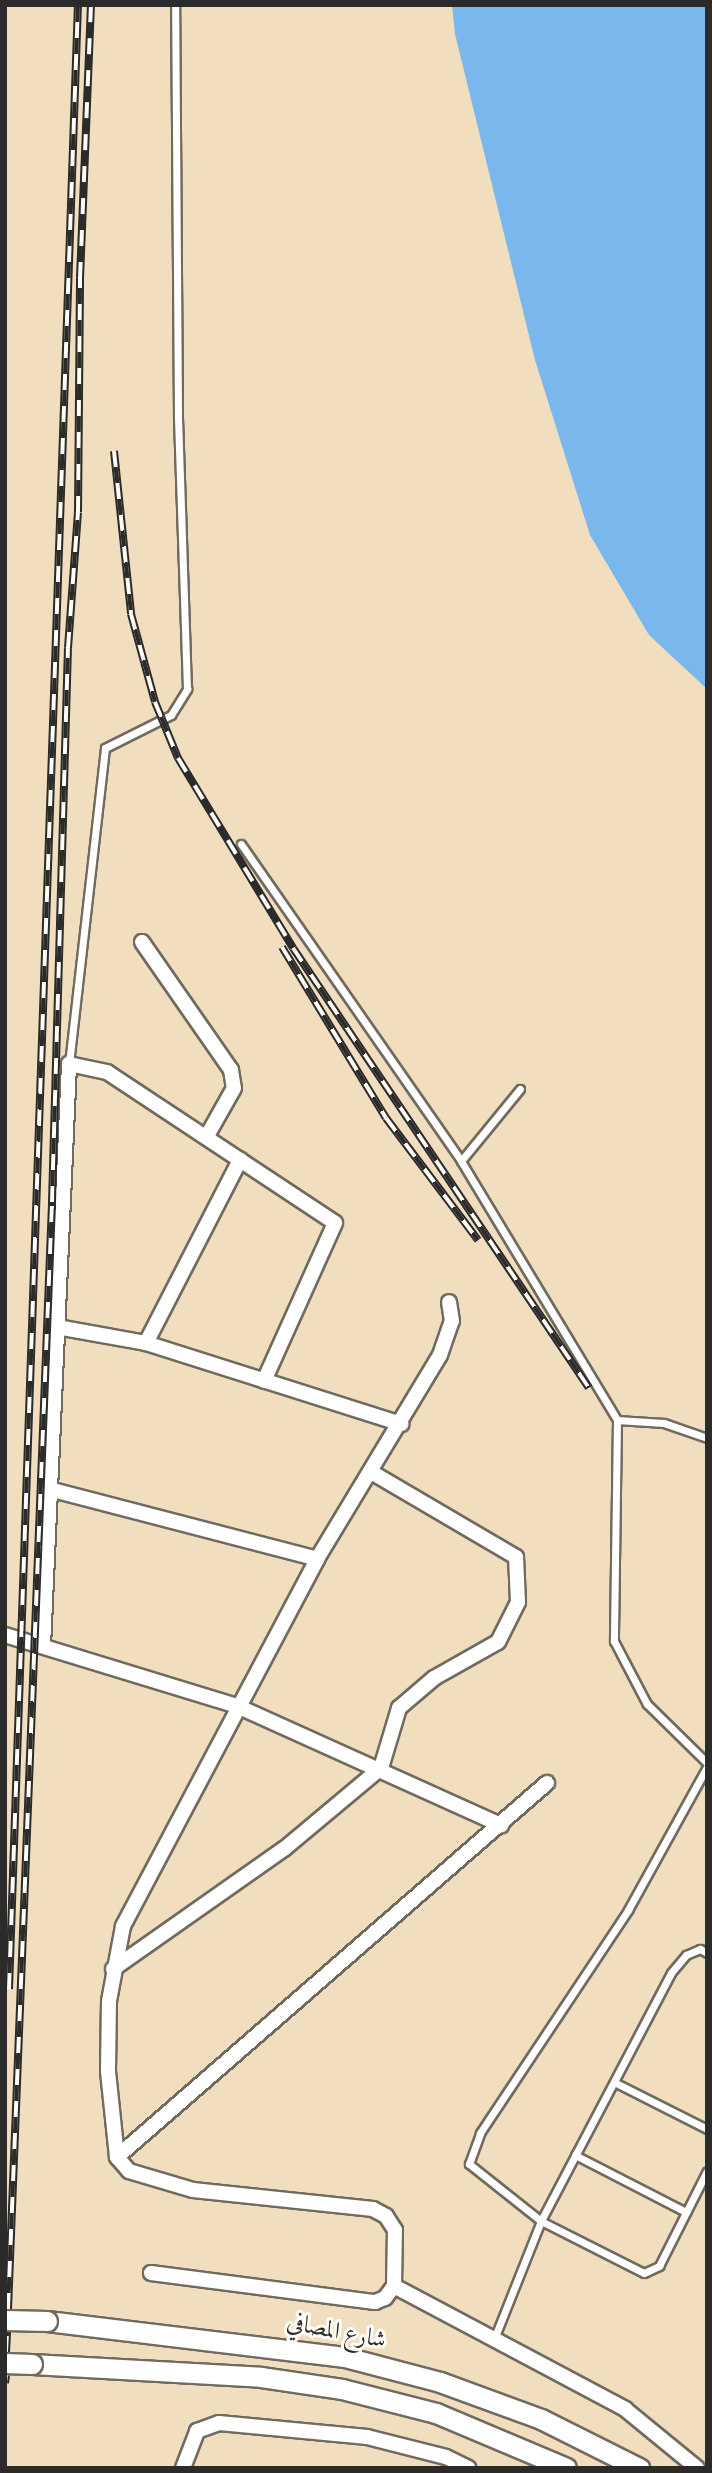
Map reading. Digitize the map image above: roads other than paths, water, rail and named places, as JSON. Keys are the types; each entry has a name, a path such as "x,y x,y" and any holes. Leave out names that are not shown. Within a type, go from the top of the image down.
{"main road":[{"name":"شارع المصافي","path":"5,2320 47,2321 345,2357 440,2382 541,2419 639,2468"},
{"path":"5,2363 261,2376 342,2389 436,2413 566,2468"}],"street":[{"path":"142,942 231,1070 234,1088 207,1136"},
{"path":"44,1646 69,1064 107,1072 332,1218 336,1227 264,1381"},
{"path":"146,1343 240,1160"},
{"path":"151,2273 374,2302 384,2298 394,2286 395,2230 386,2216 373,2209 193,2190 146,2179 128,2171 117,2157 108,2071 113,1969 123,1926 237,1706 317,1559 401,1424 440,1355 452,1321 449,1302"},
{"path":"57,1326 146,1343 401,1424"},
{"path":"113,1969 284,1849 382,1769 399,1708 434,1678 498,1642 518,1602 516,1557 371,1472"},
{"path":"50,1489 317,1559"},
{"path":"5,1635 237,1706 382,1769 501,1825"},
{"path":"117,2157 547,1783"},
{"path":"394,2286 625,2409 698,2468"},
{"path":"183,2468 197,2431 219,2423 367,2437 446,2457 469,2468"}],"lane":[{"path":"69,1064 106,748 170,715 187,689 178,415 175,5"},
{"path":"241,844 461,1161 617,1420 614,1641 647,1704 707,1765 628,1910 480,2133 469,2164 541,2221 644,2273 659,2266 707,2171"},
{"path":"461,1161 520,1089"},
{"path":"617,1420 664,1423 707,1438"},
{"path":"494,2339 541,2221 671,1973 686,1955 699,1949 707,1953"},
{"path":"614,2082 707,2129"},
{"path":"575,2155 686,2212"}],"water":[{"path":"452,5 707,5 707,689 649,635 590,535 535,360 455,34"}],"railway":[{"path":"9,1989 78,5"},
{"path":"8,2309 52,1202 68,648 78,512 80,278 91,5"},
{"path":"114,451 131,614 155,702 178,758 293,948 589,1388"},
{"path":"282,947 386,1118 478,1240"},
{"path":"6,2352 7,2331"},
{"path":"5,2383 6,2375"}]}
